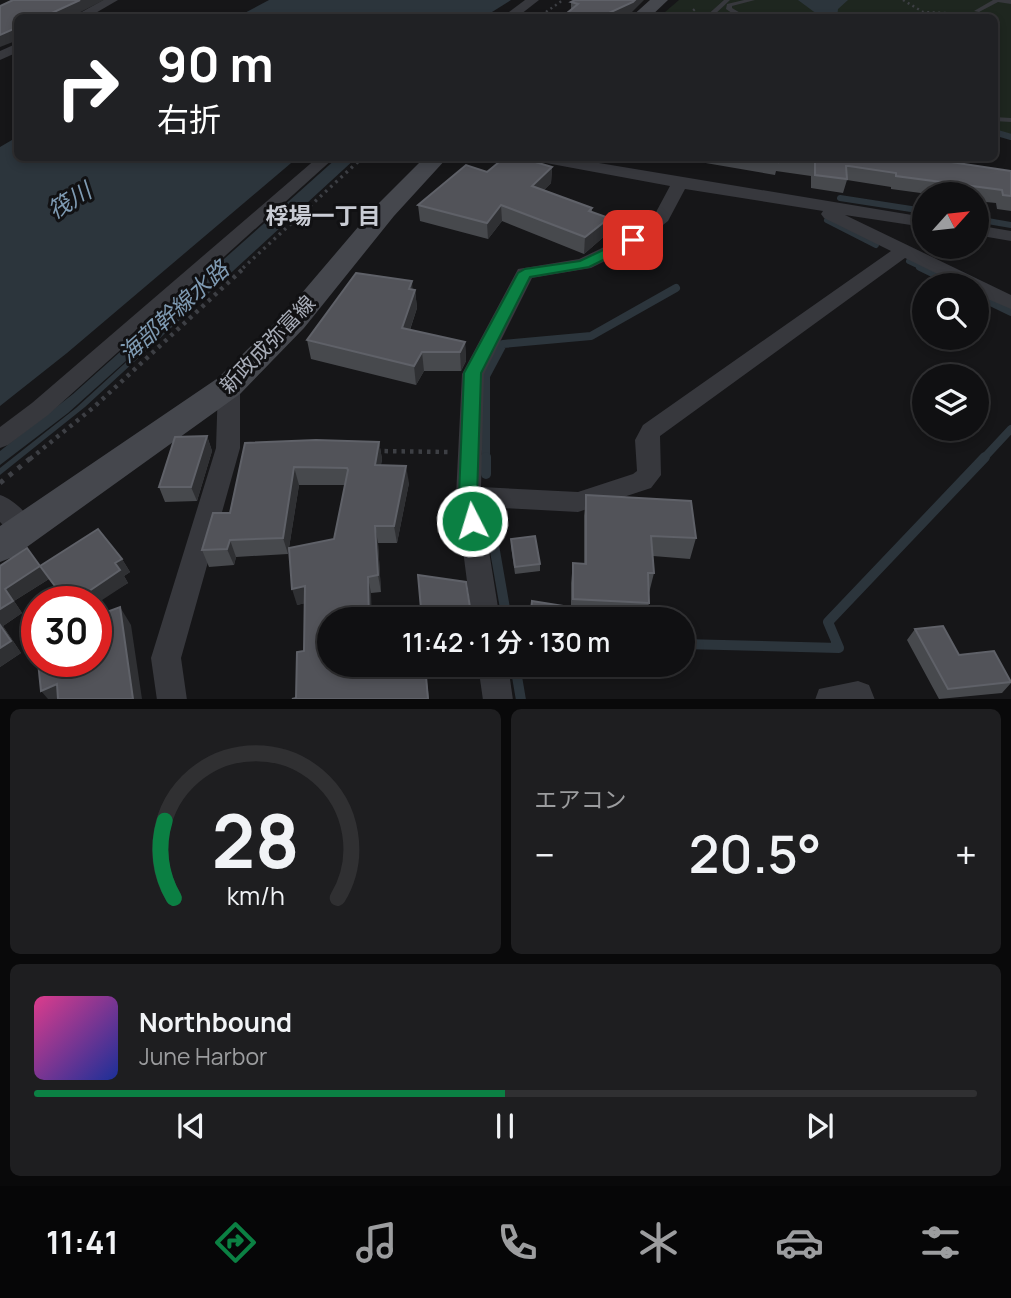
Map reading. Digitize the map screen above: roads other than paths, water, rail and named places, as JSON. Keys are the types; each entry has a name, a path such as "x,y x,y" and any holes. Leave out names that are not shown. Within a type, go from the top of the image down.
{"main road":[{"path":"643,14 660,0"},
{"name":"新政成弥富線","path":"12,538 229,387 295,321 385,211 433,161"}],"street":[{"path":"85,14 112,0"},
{"path":"513,14 533,0"},
{"path":"0,439 40,409 323,161"},
{"path":"578,161 680,183 912,220"},
{"path":"484,607 468,496 473,373 525,273 584,264 633,240 662,217 680,183"},
{"path":"813,205 950,273"},
{"path":"989,232 1011,236"},
{"path":"468,496 578,502 642,481 649,475 647,440 651,431 904,250"},
{"path":"989,292 1011,303"},
{"path":"173,699 166,658 228,448 229,387"},
{"path":"0,505 12,538"},
{"path":"495,677 498,699"},
{"path":"831,699 858,696 860,699"}],"lane":[{"path":"711,14 727,0"},
{"path":"737,14 729,9 729,5 752,0"},
{"path":"977,11 994,2 1011,2"}],"water":[{"path":"269,0 511,0 489,14 243,14"},
{"path":"798,0 848,0 838,9 837,14 817,14"},
{"name":"筏川","path":"14,139 14,161 293,161 67,353 0,406 0,147"},
{"name":"海部幹線水路","path":"334,161 353,161 85,407 0,475 0,468 76,408 217,279 68,413 0,465 0,451 73,394"}],"waterway":[{"path":"998,133 1011,137"},
{"path":"840,198 912,209"},
{"path":"827,220 876,245"},
{"path":"989,221 1011,225"},
{"path":"909,261 924,268"},
{"path":"920,267 932,273"},
{"path":"486,474 486,376 503,344 591,336 676,288"},
{"path":"989,301 1011,312"},
{"path":"983,459 1011,429"},
{"path":"695,644 839,648 828,622 985,457"},
{"path":"487,505 505,607"},
{"path":"517,677 521,699"}],"district":[{"name":"桴場一丁目","path":"323,215"}]}
